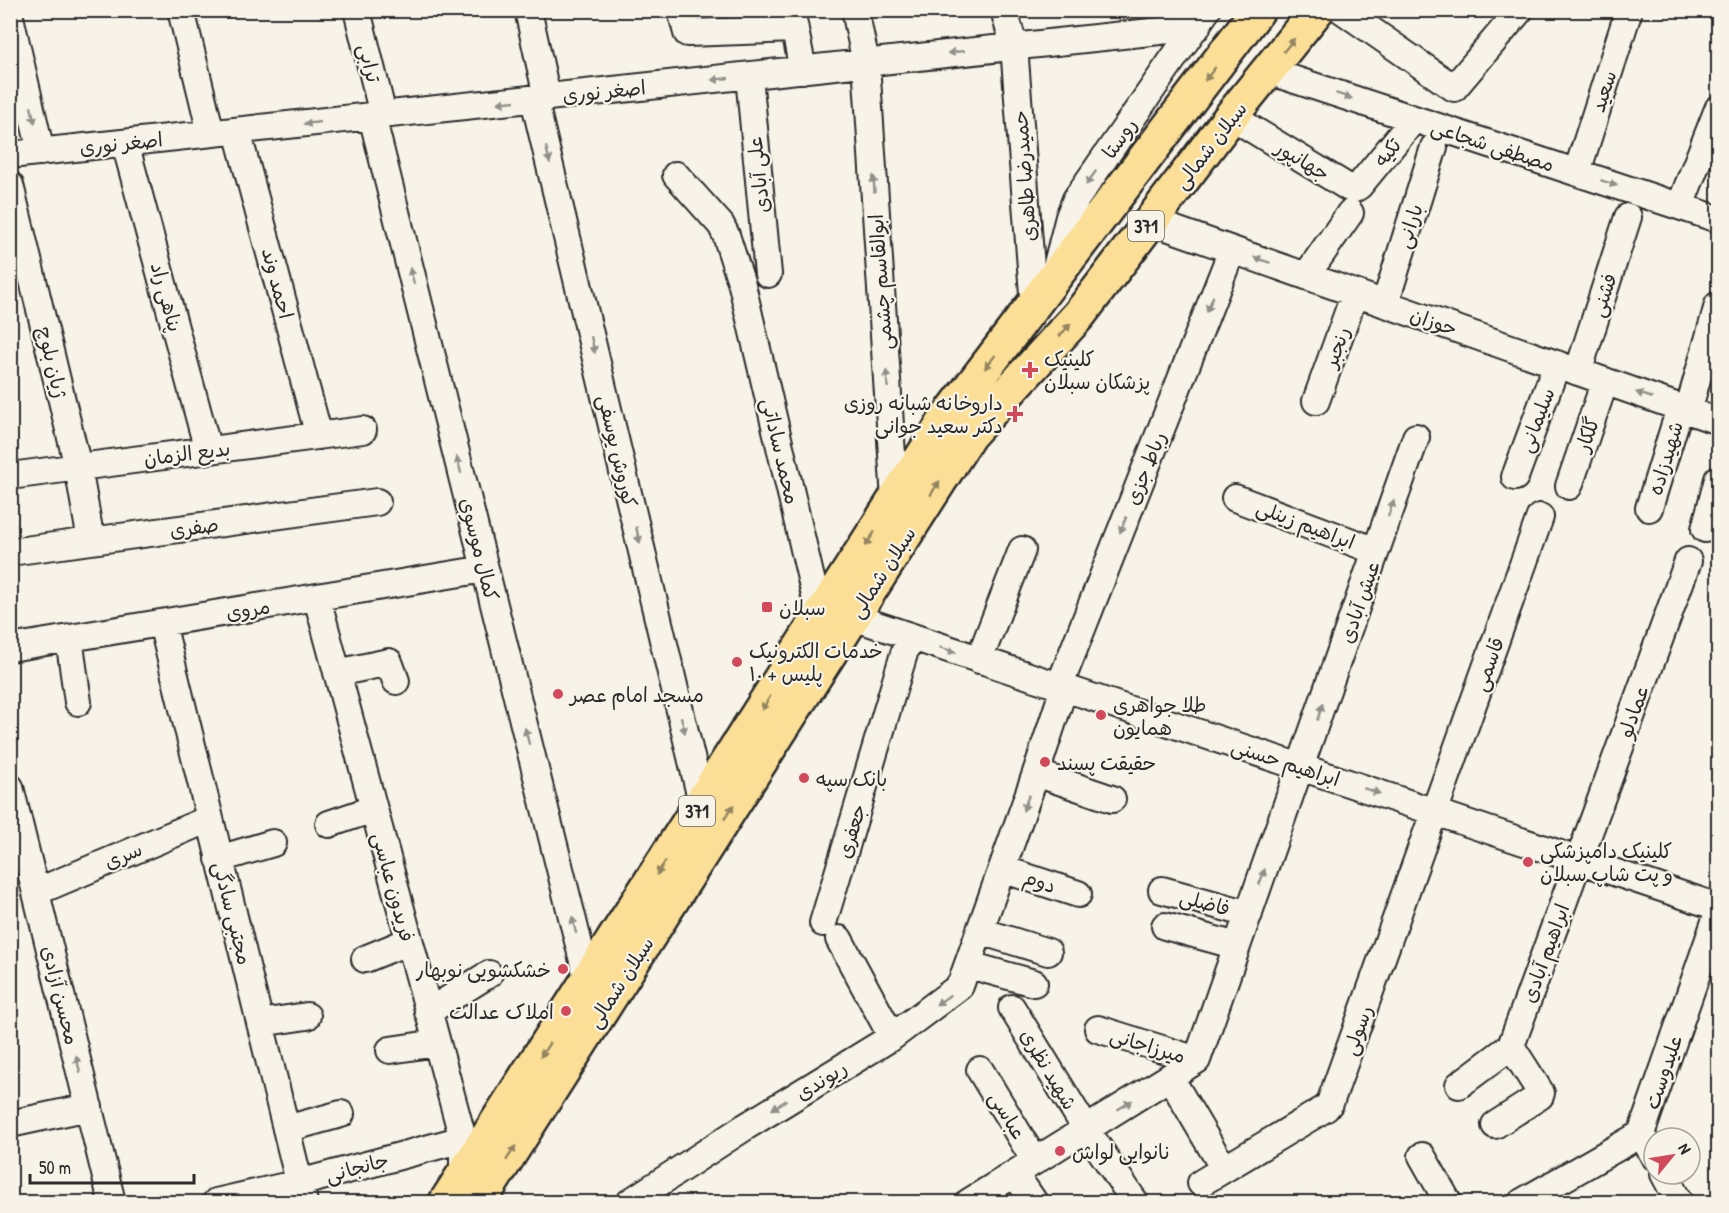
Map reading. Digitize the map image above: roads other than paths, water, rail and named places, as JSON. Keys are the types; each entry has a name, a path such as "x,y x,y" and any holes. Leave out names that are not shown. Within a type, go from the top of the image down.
{"main road":[{"name":"371","path":"1034,306 1054,276 1258,10"},
{"name":"سبلان شمالی","path":"463,1194 588,981 702,803 835,611 969,435 1079,315 1232,115 1317,10"},
{"name":"سبلان شمالی","path":"463,1194 835,611 895,500 947,418 1034,306"}],"street":[{"path":"182,10 211,134"},
{"name":"ترابی","path":"357,10 377,116"},
{"name":"کوروش یوسفی","path":"528,10 541,98 702,803"},
{"path":"681,10 687,33 793,20 803,70"},
{"name":"ابوالقاسم چشمی","path":"855,10 866,63 895,500"},
{"name":"حمیدرضا طاهری","path":"1004,10 1014,46 1034,306"},
{"path":"1342,10 1454,88 1520,10"},
{"name":"سعید","path":"1577,172 1629,10"},
{"path":"10,18 41,152"},
{"name":"اصغر نوری","path":"10,155 866,63 1014,46 1202,19"},
{"name":"روستا","path":"1054,276 1076,199 1202,19"},
{"name":"مصطفی شجاعی","path":"1268,71 1719,219"},
{"name":"علی آبادی","path":"749,76 768,274"},
{"path":"1680,206 1719,110"},
{"name":"کمال موسوی","path":"377,116 485,569 588,981"},
{"name":"تکیه","path":"1359,186 1414,119"},
{"name":"جهانپور","path":"1247,126 1349,188 1354,189 1359,186"},
{"name":"احمد وند","path":"237,131 319,436"},
{"name":"پناهی راد","path":"125,143 208,450"},
{"name":"بارانی","path":"1385,304 1434,147"},
{"name":"محمد ساداتی","path":"676,175 721,225 726,235 835,611"},
{"name":"ژیان بلوچ","path":"10,185 78,467 91,541"},
{"path":"1306,276 1350,213"},
{"name":"فشنی","path":"1568,368 1628,218"},
{"name":"حوزان","path":"1150,221 1719,421"},
{"name":"رباط جزی","path":"1062,688 1232,250"},
{"name":"رنجبر","path":"1316,401 1355,293"},
{"name":"شهیدزاده","path":"1649,508 1719,305"},
{"name":"سلیمانی","path":"1515,477 1568,368"},
{"name":"گلکار","path":"1569,486 1605,381"},
{"name":"بدیع الزمان","path":"10,476 363,430"},
{"name":"عیش آبادی","path":"1301,768 1416,437"},
{"path":"1705,529 1719,478"},
{"name":"ابراهیم زینلی","path":"1235,498 1376,551"},
{"name":"صفری","path":"10,552 377,502"},
{"name":"قاسمی","path":"1436,812 1540,517"},
{"path":"979,660 1022,550"},
{"name":"عمادلو","path":"1578,860 1688,561"},
{"name":"مروی","path":"10,648 485,569"},
{"name":"فریدون عباسی","path":"317,598 463,1139 463,1194"},
{"name":"ابراهیم حسنی","path":"835,611 1719,907"},
{"name":"مجتبی سادگی","path":"162,623 302,1193"},
{"name":"جعفری","path":"892,1036 831,931 909,637"},
{"path":"69,639 78,702"},
{"path":"337,674 390,662 396,681"},
{"name":"ریوندی","path":"630,1203 892,1036 955,992 964,980 1036,773 1062,688"},
{"path":"969,1203 1197,1060 1301,768"},
{"path":"1036,773 1112,799"},
{"name":"محسن آزادی","path":"12,799 112,1203"},
{"path":"329,824 374,810"},
{"name":"رسولی","path":"1200,1183 1326,1108 1330,1103 1436,812"},
{"name":"سری","path":"36,892 209,819"},
{"path":"219,859 273,843"},
{"name":"ابراهیم آبادی","path":"1511,1046 1578,860"},
{"name":"دوم","path":"1002,869 1078,894"},
{"name":"فاضلی","path":"1162,890 1249,914"},
{"name":"علیدوست","path":"1522,1203 1641,1134 1719,913"},
{"path":"1165,926 1237,946"},
{"path":"980,931 1048,952"},
{"path":"365,959 409,941"},
{"path":"969,965 1035,982"},
{"path":"428,1012 489,974"},
{"name":"شهید نظری","path":"1012,1008 1086,1129 1135,1203"},
{"path":"260,1023 308,1016"},
{"name":"میرزاجانی","path":"1098,1029 1197,1060"},
{"path":"390,1050 437,1043"},
{"path":"1459,1085 1511,1046 1541,1093 1540,1096 1495,1125"},
{"name":"عباسی","path":"980,1070 1025,1167 1034,1203"},
{"path":"1170,1077 1224,1169"},
{"path":"10,1124 89,1107"},
{"path":"286,1129 341,1114"},
{"name":"جانجانی","path":"216,1203 302,1193 463,1139"},
{"path":"1422,1156 1448,1203"},
{"path":"1670,1186 1677,1202"}],"place":[{"name":"کلینیک پزشکان سبلان","path":"1030,370"},
{"name":"داروخانه شبانه روزی دکتر سعید جوانی","path":"1015,414"},
{"name":"سبلان","path":"767,607"},
{"name":"خدمات الکترونیک پلیس + ۱۰","path":"737,662"},
{"name":"مسجد امام عصر","path":"558,694"},
{"name":"طلا جواهری همایون","path":"1101,715"},
{"name":"حقیقت پسند","path":"1045,762"},
{"name":"بانک سپه","path":"804,778"},
{"name":"کلینیک دامپزشکی و پت شاپ سبلان","path":"1528,862"},
{"name":"خشکشویی نوبهار","path":"563,969"},
{"name":"املاک عدالت","path":"566,1011"},
{"name":"نانوایی لواش","path":"1060,1151"}]}
